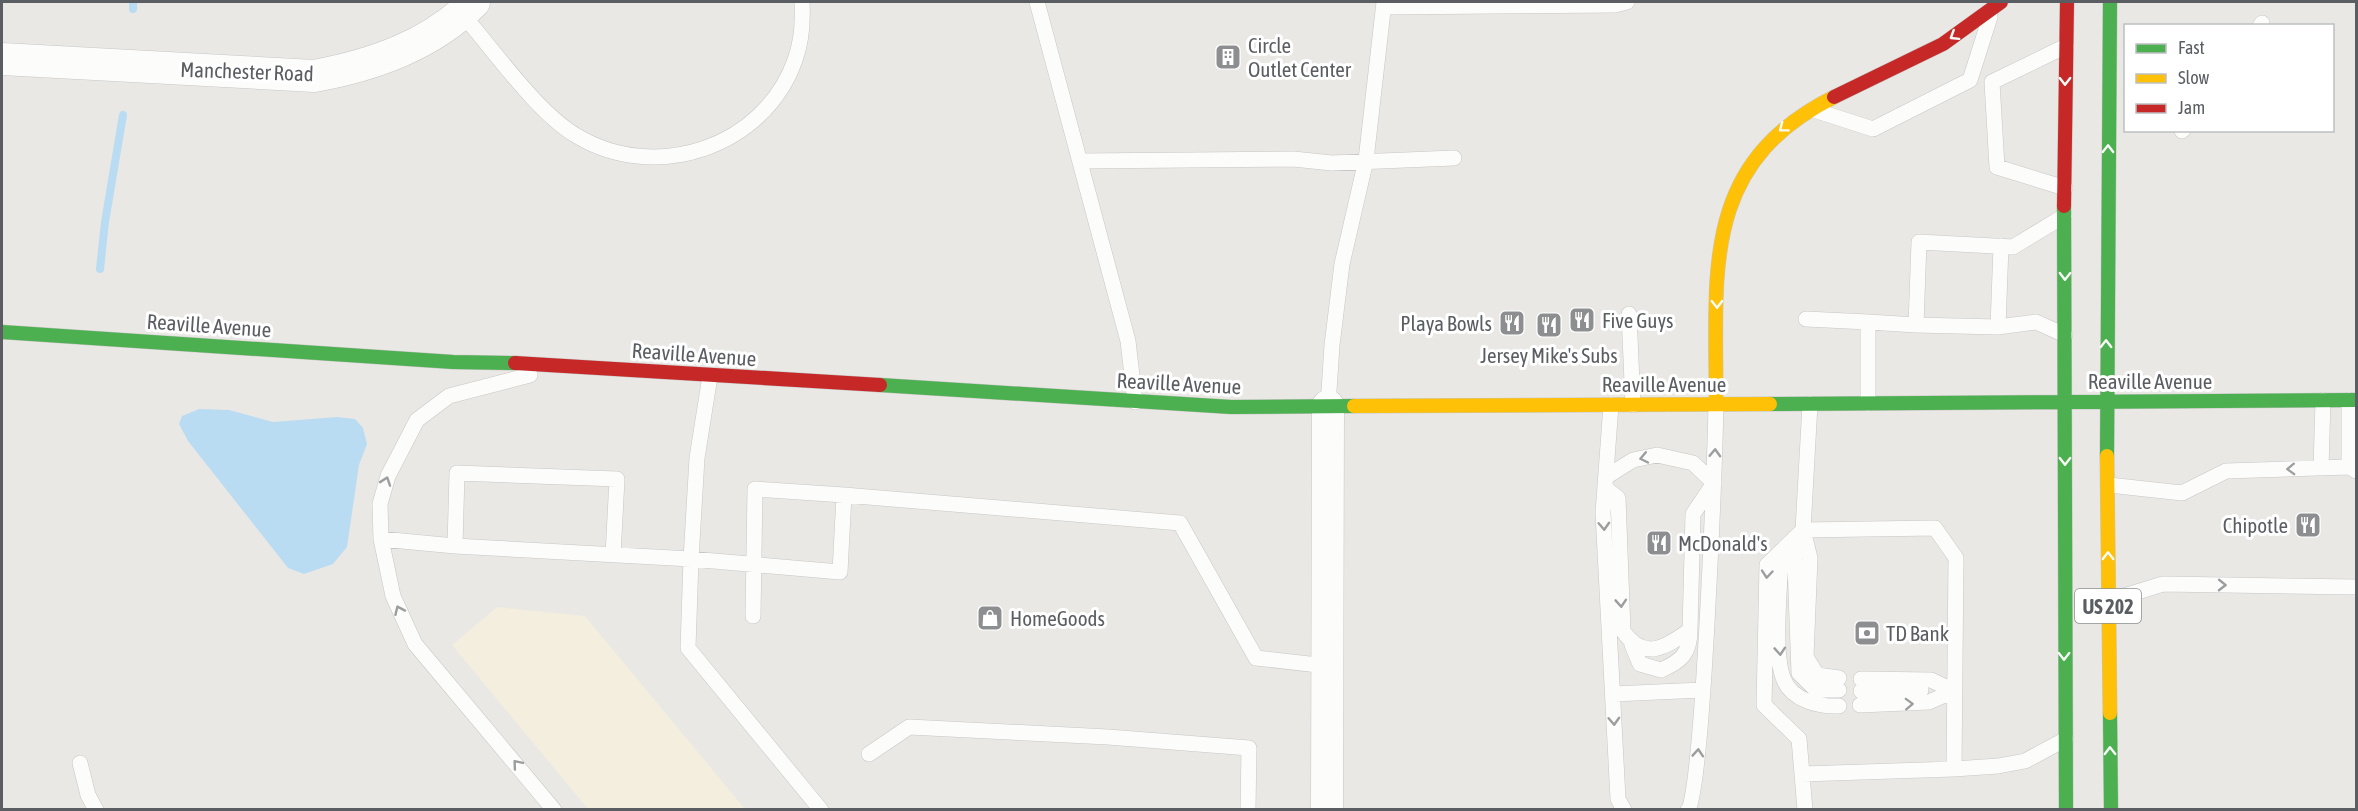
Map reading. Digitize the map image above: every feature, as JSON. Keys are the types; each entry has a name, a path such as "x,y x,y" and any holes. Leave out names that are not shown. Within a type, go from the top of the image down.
{"main road":[{"name":"US 202","path":"2066,810 2064,188 2067,2"},
{"name":"US 202","path":"2110,2 2106,402 2109,485 2111,810"},
{"path":"1716,404 1719,243 1731,204 1747,168 1774,135 1809,109 1934,50 1997,5"},
{"name":"Reaville Avenue","path":"2,332 453,362 568,366 1231,407 2353,400"}],"street":[{"name":"Manchester Road","path":"2,59 314,76 353,69 389,57 425,39 468,8"},
{"path":"1327,810 1328,406"}],"lane":[{"path":"468,8 554,120 603,150 633,157 668,158 700,152 730,138 758,117 780,91 796,60 803,26 802,2"},
{"path":"1037,2 1128,341 1135,402"},
{"path":"1328,406 1332,345 1342,264 1366,160 1384,4 1615,5 1627,2"},
{"path":"1970,80 1997,5"},
{"path":"1809,109 1873,129 1970,80 1992,82 2066,46"},
{"path":"1992,82 1997,167 2064,188"},
{"path":"1081,160 1293,159 1332,163 1454,158"},
{"path":"1916,325 1919,242 2013,247 2064,216"},
{"path":"1998,327 2001,246"},
{"path":"1629,314 1633,405"},
{"path":"1806,319 1998,327 2036,322 2065,334"},
{"path":"1868,322 1868,404"},
{"path":"554,810 415,644 393,596 381,539 380,504 388,476 417,420 449,396 568,366"},
{"path":"710,376 697,458 688,648 821,810"},
{"path":"2321,468 2323,400"},
{"path":"2109,485 2164,493 2182,493 2226,471 2353,469 2353,400"},
{"path":"1688,810 1691,806 1696,781 1714,483 1716,404"},
{"path":"1810,404 1798,534 1810,558 1806,657 1817,675 1839,684"},
{"path":"1611,405 1603,513 1618,799 1624,810"},
{"path":"1605,482 1633,460 1657,455 1693,463 1714,483"},
{"path":"455,546 457,473 617,479 613,555"},
{"path":"1605,482 1618,498 1623,631 1640,664 1662,670 1679,662 1690,648 1693,514 1714,483"},
{"path":"753,616 755,489 1180,523 1256,658 1327,666"},
{"path":"381,539 455,546 691,559 840,572 844,495"},
{"path":"1805,810 1799,739 1764,705 1767,565 1798,534 1935,528 1956,558 1954,769"},
{"path":"1781,550 1779,650 1784,681 1802,699 1824,707 1839,706"},
{"path":"2108,601 2163,584 2356,588"},
{"path":"1632,645 1650,650 1667,646 1690,630"},
{"path":"1931,680 1954,691 1929,702 1861,692 1931,680"},
{"path":"1613,694 1702,690"},
{"path":"869,754 909,727 1108,737 1249,748 1248,810"},
{"path":"1802,774 1998,766 2025,761 2066,739"},
{"path":"80,762 88,795 96,810"}],"shaded area":[{"path":"497,607 585,616 745,809 588,809 452,645"}],"water":[{"path":"199,409 229,410 273,422 337,417 355,419 363,428 367,444 359,465 347,547 333,564 304,574 288,568 188,441 179,424 182,416"}],"waterway":[{"path":"133,2 133,9"},
{"path":"100,269 105,222 123,115"}],"traffic: fast":[{"path":"2107,456 2110,2"},
{"path":"2064,206 2066,810"},
{"path":"2,332 453,362 515,363"},
{"path":"880,385 1231,407 1354,406"},
{"path":"1770,404 2356,400"},
{"path":"2110,713 2111,810"}],"traffic: slow":[{"path":"1716,404 1718,268 1724,228 1737,190 1758,156 1790,124 1834,97"},
{"path":"1354,406 1770,404"},
{"path":"2107,456 2110,713"}],"traffic: jam":[{"path":"1834,97 1943,44 2001,2"},
{"path":"2064,206 2067,2"},
{"path":"515,363 880,385"}],"place":[{"name":"Circle Outlet Center","path":"1228,57"},
{"name":"Five Guys","path":"1582,320"},
{"name":"Playa Bowls","path":"1512,323"},
{"name":"Jersey Mike's Subs","path":"1549,325"},
{"name":"Chipotle","path":"2308,525"},
{"name":"McDonald's","path":"1659,543"},
{"name":"HomeGoods","path":"990,618"},
{"name":"TD Bank","path":"1867,633"}]}
